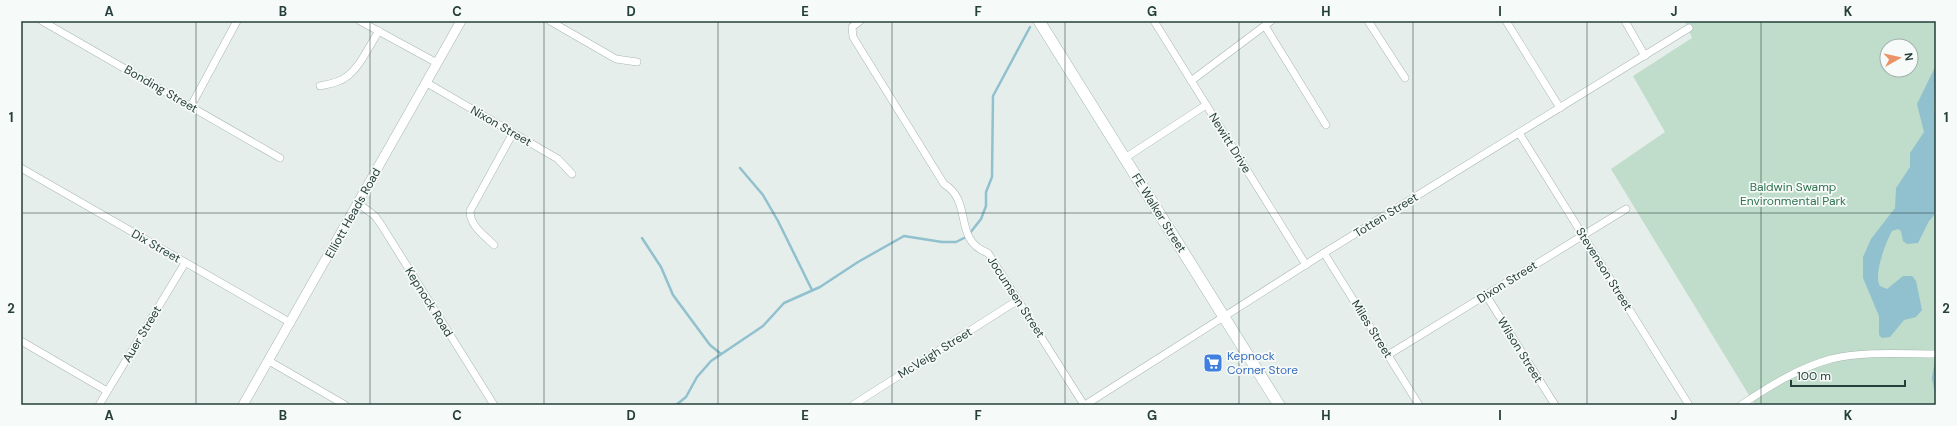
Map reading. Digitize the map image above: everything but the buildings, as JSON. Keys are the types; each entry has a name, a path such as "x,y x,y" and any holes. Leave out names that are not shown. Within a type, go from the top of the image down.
{"main road":[{"name":"FE Walker Street","path":"1039,21 1279,405"}],"street":[{"name":"Bonding Street","path":"42,21 280,158"},
{"path":"190,106 237,21"},
{"path":"360,21 437,63"},
{"name":"Elliott Heads Road","path":"243,405 291,323 461,21"},
{"path":"550,21 616,59 637,62"},
{"name":"Jocumsen Street","path":"860,21 854,25 852,30 853,37 944,184 954,191 961,205 964,224 973,245 988,253 1084,405"},
{"name":"Newitt Drive","path":"1154,21 1306,265"},
{"path":"1191,81 1271,21"},
{"path":"1368,21 1404,78"},
{"path":"1506,21 1560,108"},
{"path":"1625,21 1645,56"},
{"path":"1265,26 1326,125"},
{"name":"Totten Street","path":"1084,405 1324,253 1689,28"},
{"path":"320,86 337,82 347,77 379,31"},
{"name":"Nixon Street","path":"427,83 558,159 572,174"},
{"path":"1125,158 1206,106"},
{"path":"494,245 474,225 471,220 470,211 513,133"},
{"name":"Stevenson Street","path":"1519,134 1689,405"},
{"name":"Dix Street","path":"21,168 291,323"},
{"name":"Kepnock Road","path":"358,204 375,216 382,226 494,405"},
{"name":"Dixon Street","path":"1388,355 1626,209"},
{"name":"Miles Street","path":"1324,253 1420,405"},
{"name":"Auer Street","path":"99,405 185,263"},
{"name":"Wilson Street","path":"1486,295 1555,405"},
{"name":"McVeigh Street","path":"853,405 1018,300"},
{"path":"21,341 107,391"},
{"path":"1741,405 1780,380 1832,359 1862,354 1934,354"},
{"path":"269,361 345,405"}],"green space":[{"name":"Baldwin Swamp Environmental Park","path":"1685,21 1936,21 1936,405 1755,405 1611,169 1665,132 1633,76 1692,38"}],"water":[{"path":"1936,65 1934,109 1936,119 1936,213 1929,221 1918,243 1907,244 1903,241 1901,231 1898,229 1892,231 1884,250 1878,274 1880,286 1887,289 1903,276 1912,276 1916,281 1922,310 1916,317 1904,320 1890,337 1882,338 1879,335 1879,316 1863,278 1863,257 1871,239 1895,208 1896,188 1910,167 1910,153 1924,132 1917,104"}],"waterway":[{"path":"970,233 981,219 986,206 986,192 992,177 993,96 1030,27"},
{"path":"740,168 763,195 778,221 812,290"},
{"path":"676,405 686,397 697,377 711,361 763,326 784,303 820,287 858,262 904,236 942,242 956,242 966,237"},
{"path":"642,238 661,267 673,295 710,345 721,354"},
{"path":"1936,362 1933,378 1936,392"}],"place":[{"name":"Kepnock Corner Store","path":"1213,363"}]}
